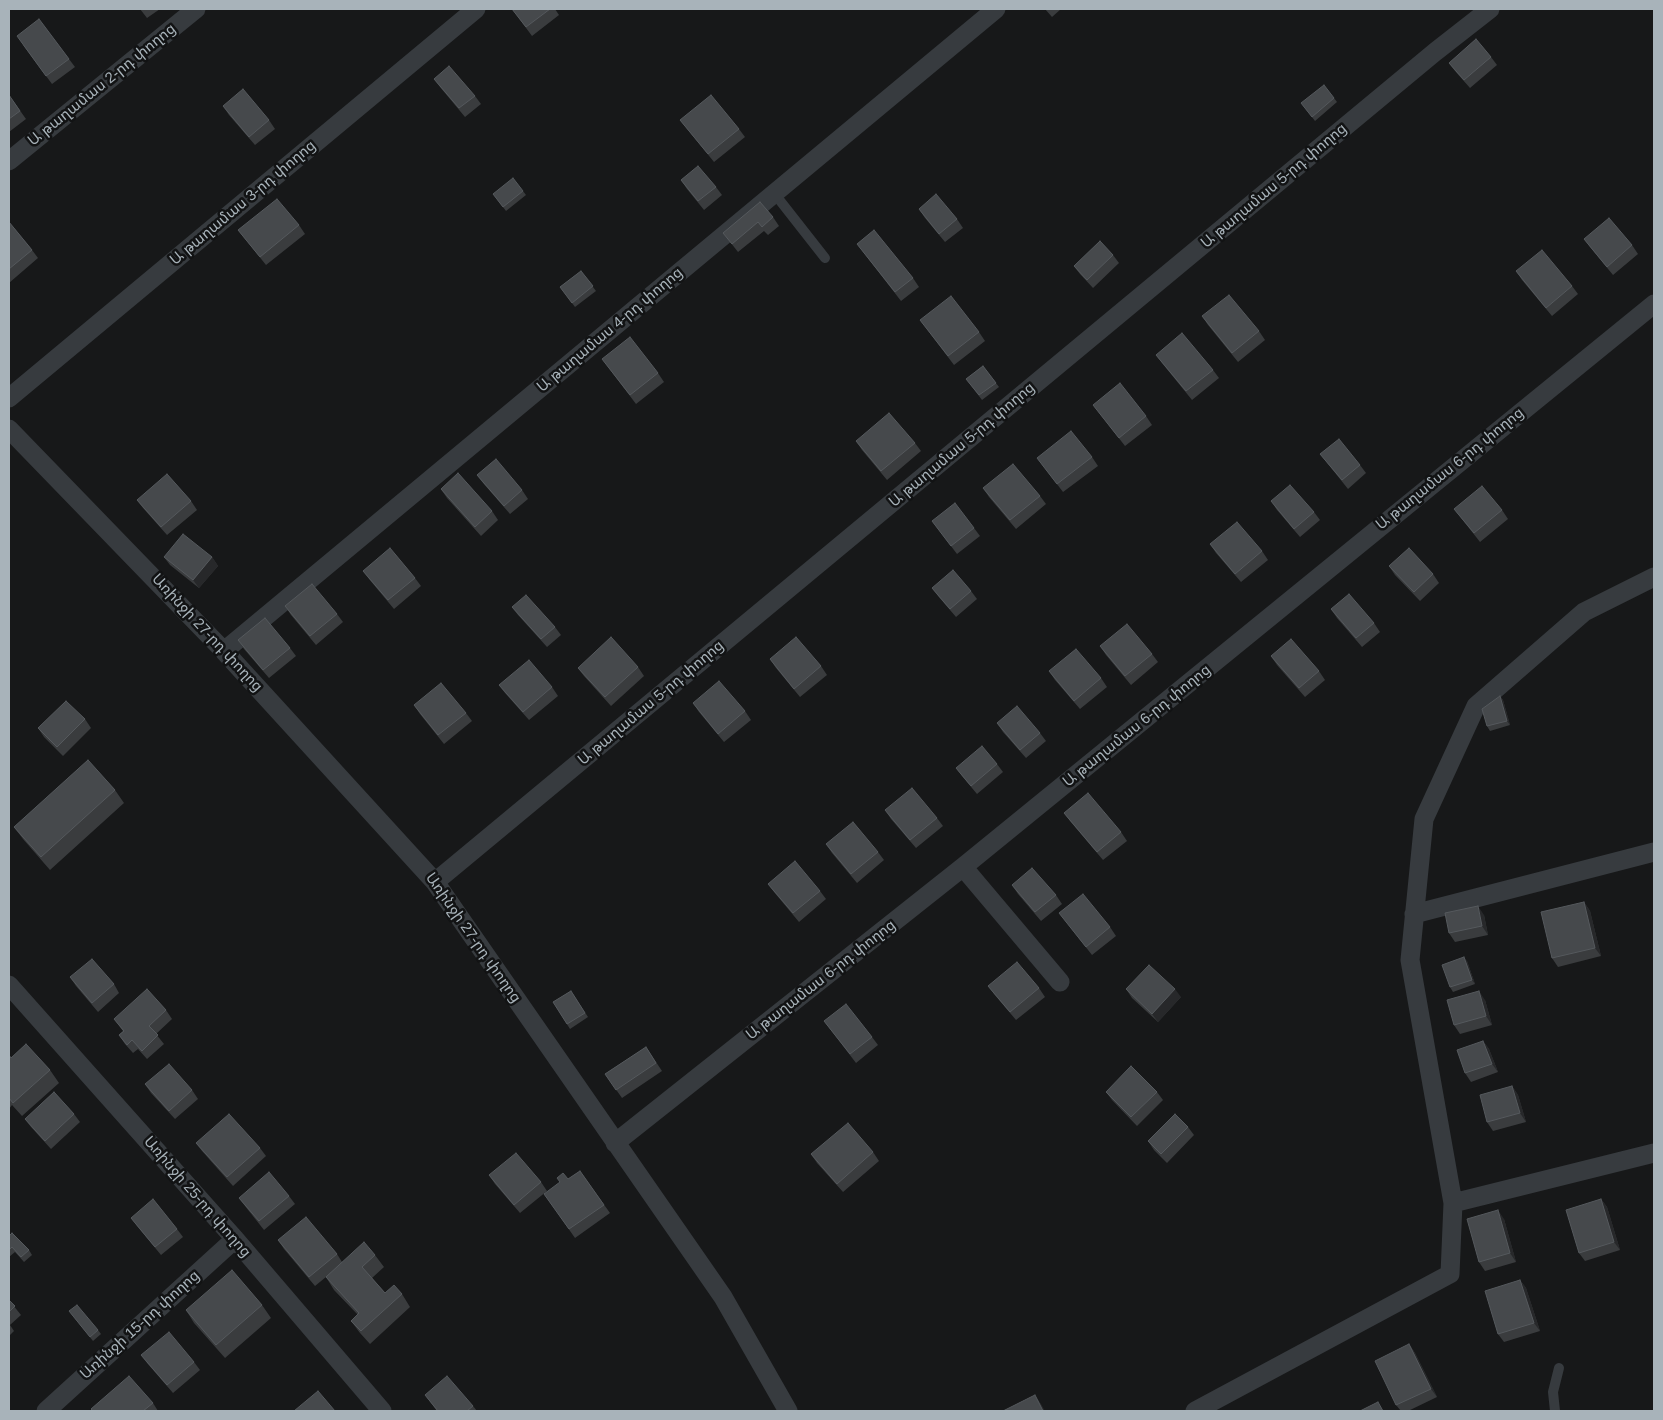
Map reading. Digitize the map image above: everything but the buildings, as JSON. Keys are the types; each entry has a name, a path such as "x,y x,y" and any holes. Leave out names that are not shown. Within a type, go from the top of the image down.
{"street":[{"name":"Ա թաղամաս 2-րդ փողոց","path":"9,161 196,9"},
{"name":"Ա թաղամաս 3-րդ փողոց","path":"9,398 476,9"},
{"name":"Ա թաղամաս 4-րդ փողոց","path":"224,650 996,9"},
{"name":"Ա թաղամաս 5-րդ փողոց","path":"436,882 1435,52 1490,9"},
{"name":"Ա թաղամաս 6-րդ փողոց","path":"615,1143 963,867 1654,304"},
{"name":"Առինջի 27-րդ փողոց","path":"9,429 224,650 436,882 723,1297 788,1411"},
{"path":"1195,1411 1450,1274 1452,1203 1410,960 1424,819 1476,706 1584,612 1654,577"},
{"path":"1414,914 1654,852"},
{"path":"963,867 1060,982"},
{"name":"Առինջի 25-րդ փողոց","path":"9,985 235,1239 382,1411"},
{"path":"1452,1203 1654,1153"},
{"name":"Առինջի 15-րդ փողոց","path":"46,1411 235,1239"}],"lane":[{"path":"774,193 826,258"},
{"path":"1555,1411 1553,1392 1558,1368"}]}
